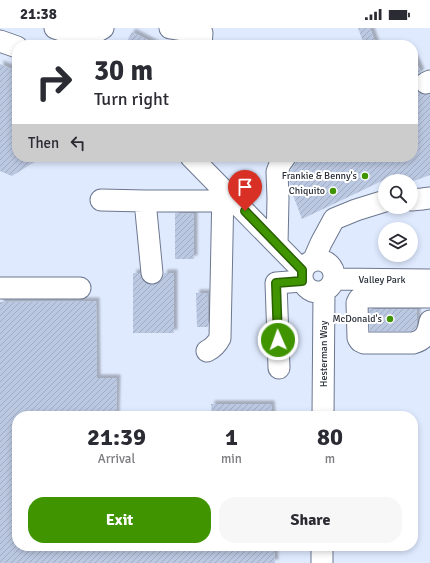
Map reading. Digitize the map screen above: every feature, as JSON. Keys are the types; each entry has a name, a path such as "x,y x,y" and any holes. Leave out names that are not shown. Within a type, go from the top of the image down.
{"street":[{"path":"55,28 86,38 103,28"},
{"path":"170,28 202,33 201,40"},
{"path":"0,41 12,45"},
{"path":"195,162 223,195 306,270"},
{"path":"277,244 277,172 281,162"},
{"path":"101,200 145,201 223,195"},
{"path":"207,351 218,342 220,338 223,195"},
{"path":"418,199 430,198"},
{"path":"145,201 152,273"},
{"path":"279,368 276,283 306,270 324,260 332,266 334,270 329,285 319,292 309,290 305,286 306,270 334,219 378,203"},
{"name":"Valley Park","path":"329,285 429,285"},
{"name":"Hesterman Way","path":"323,411 329,285"},
{"path":"430,300 429,285 362,297 357,303 358,338 360,342 364,343 413,343 421,341 426,335 430,321"},
{"path":"0,288 80,288"},
{"path":"322,551 322,563"}],"building":[{"path":"358,28 370,28 374,40 362,40"},
{"path":"132,32 147,40 128,40"},
{"path":"0,64 12,69 12,162 34,162 12,176 0,171"},
{"path":"418,66 421,72 418,75"},
{"path":"418,91 425,95 430,94 430,175 418,179 418,174 378,174 378,183 302,219 290,187 289,174 296,162 418,162"},
{"path":"175,213 194,214 194,259 175,259"},
{"path":"133,273 140,273 142,280 147,284 153,285 163,278 164,273 174,273 174,333 133,333"},
{"path":"196,293 207,293 208,327 197,327"},
{"path":"96,301 97,378 117,378 116,411 12,411 12,551 274,551 275,563 0,563 0,302"},
{"path":"369,309 417,309 417,325 415,329 411,331 370,331"},
{"path":"211,404 271,404 272,411 212,411"}],"place":[{"name":"Frankie & Benny's","path":"365,176"},
{"name":"Chiquito","path":"333,191"},
{"name":"McDonald's","path":"390,319"}],"route":[{"path":"245,211 302,270 302,281 276,283 278,340"}]}
